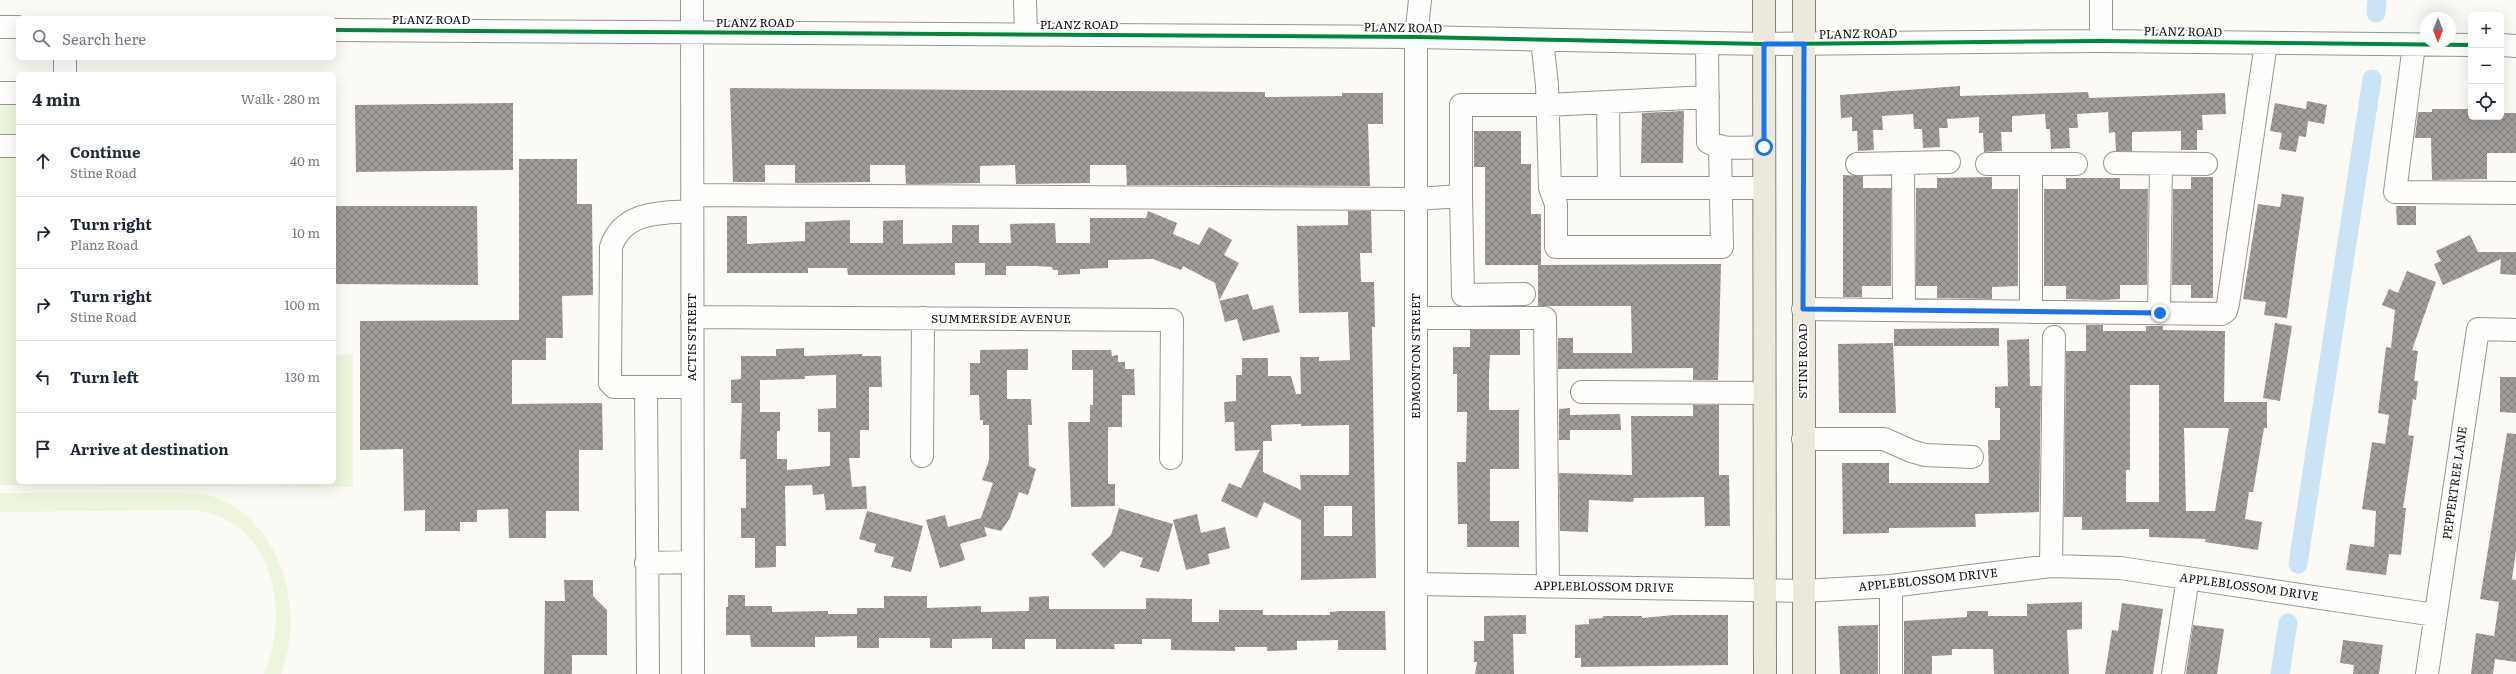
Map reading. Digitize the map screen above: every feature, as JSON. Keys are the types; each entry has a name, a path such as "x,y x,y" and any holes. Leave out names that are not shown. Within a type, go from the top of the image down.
{"main road":[{"path":"1764,0 1765,674"},
{"name":"STINE ROAD","path":"1804,0 1804,674"}],"street":[{"name":"ACTIS STREET","path":"692,0 693,674"},
{"path":"1025,0 1026,35"},
{"name":"EDMONTON STREET","path":"1416,674 1416,37 1420,0"},
{"path":"2101,0 2101,41"},
{"path":"0,27 16,27"},
{"name":"PLANZ ROAD","path":"336,30 1416,37 1764,44 2101,41 2468,45"},
{"path":"1542,40 1547,105 1550,188 1556,204 1556,247 1722,247 1720,146"},
{"path":"1706,43 1708,142 1720,146 1764,147"},
{"path":"1803,309 2222,314 2226,311 2266,43"},
{"path":"2414,45 2395,192 2516,193"},
{"path":"2504,45 2516,46"},
{"path":"65,60 65,72"},
{"path":"0,92 16,93"},
{"path":"1524,294 1463,295 1461,105 1547,105 1708,97"},
{"path":"1608,102 1609,188"},
{"path":"0,146 16,146"},
{"path":"1857,164 1949,162"},
{"path":"1903,163 1904,310"},
{"path":"2115,163 2206,164"},
{"path":"1987,164 2076,164"},
{"path":"2031,164 2031,312"},
{"path":"2160,313 2161,164"},
{"path":"1550,188 1764,188"},
{"path":"692,387 614,387 610,383 611,247 615,235 627,224 649,213 692,203 1416,199 1461,196"},
{"name":"SUMMERSIDE AVENUE","path":"692,317 1172,320 1171,458"},
{"path":"922,456 923,318"},
{"path":"1416,318 1545,318 1548,586"},
{"name":"PEPPERTREE LANE","path":"2426,674 2478,329 2516,330"},
{"path":"2051,566 2054,337"},
{"path":"646,387 646,563 648,674"},
{"path":"1582,392 1764,393"},
{"path":"1803,439 1884,439 1910,451 1925,455 1972,456"},
{"path":"646,563 693,562"},
{"name":"APPLEBLOSSOM DRIVE","path":"1416,584 1804,591 1891,586 2051,566 2120,568 2435,615"},
{"path":"2173,674 2188,578"},
{"path":"1891,586 1891,674"}],"green space":[{"path":"0,85 16,85 16,484 336,484 336,355 353,354 353,487 0,485"},
{"path":"0,493 187,493 212,496 226,502 246,516 263,534 275,554 284,577 289,601 290,626 288,651 281,674 264,674 272,649 276,623 275,596 268,571 257,548 241,529 219,516 191,510 0,512"}],"building":[{"path":"1960,86 1960,96 2088,92 2089,98 2225,93 2226,114 2202,115 2203,130 2197,130 2197,150 2181,150 2181,131 2132,132 2132,151 2116,151 2115,132 2109,133 2108,112 2077,114 2078,128 2069,128 2070,148 2051,149 2050,129 2046,129 2045,114 2012,116 2012,132 2001,132 2002,151 1984,152 1983,133 1979,133 1979,117 1947,119 1948,128 1939,128 1940,147 1923,148 1922,129 1914,129 1913,114 1882,116 1883,130 1873,130 1874,150 1858,151 1857,131 1852,131 1852,117 1841,118 1840,95"},
{"path":"730,88 1265,92 1265,97 1342,96 1342,93 1383,93 1383,124 1368,124 1370,186 1127,185 1126,165 1090,165 1090,183 1016,184 1015,165 980,166 980,183 906,184 905,165 870,165 870,182 795,183 795,165 765,165 765,182 733,182"},
{"path":"2307,101 2327,105 2324,124 2308,121 2306,137 2299,136 2296,152 2279,149 2282,133 2270,131 2275,103 2306,109"},
{"path":"513,103 513,170 356,172 355,105"},
{"path":"2432,109 2468,109 2468,120 2504,120 2504,113 2516,113 2516,153 2487,153 2487,179 2432,180 2431,138 2415,138 2418,112 2432,112"},
{"path":"1684,111 1683,163 1641,163 1642,113"},
{"path":"1474,131 1521,131 1521,164 1531,164 1531,214 1541,214 1541,265 1485,265 1485,167 1474,167"},
{"path":"519,159 577,159 577,204 592,204 593,295 562,296 563,338 546,338 546,360 512,360 512,404 602,403 603,450 579,450 579,511 546,511 546,538 509,538 508,509 477,510 477,522 460,522 460,531 425,531 425,510 404,511 403,449 360,450 360,321 519,320"},
{"path":"1843,175 1863,176 1863,188 1891,188 1891,286 1862,286 1862,297 1843,297"},
{"path":"1992,177 1992,189 2018,189 2018,286 1992,287 1992,299 1937,298 1937,286 1916,286 1916,188 1937,188 1937,178"},
{"path":"2191,177 2213,177 2213,298 2191,298 2191,285 2172,285 2173,189 2191,189"},
{"path":"2066,178 2120,178 2120,189 2148,189 2147,285 2120,285 2120,299 2103,300 2066,299 2066,286 2044,286 2044,189 2066,189"},
{"path":"2282,194 2304,197 2287,318 2264,315 2266,302 2243,299 2258,204 2280,207"},
{"path":"336,206 477,206 478,285 336,284"},
{"path":"2396,206 2416,206 2416,225 2397,225"},
{"path":"1148,211 1177,223 1173,234 1199,245 1209,227 1232,240 1224,255 1239,263 1219,300 1215,283 1183,266 1181,270 1153,259 1108,260 1108,268 1080,269 1080,274 1058,275 1058,270 1053,270 1052,267 1006,266 1006,275 985,275 985,263 955,263 955,275 848,275 847,268 808,268 808,273 727,273 727,216 747,216 747,244 805,241 805,222 850,220 850,243 883,243 883,221 903,220 903,244 952,243 952,225 979,225 979,243 1011,243 1010,224 1055,223 1056,243 1090,243 1090,218 1146,218"},
{"path":"1348,211 1371,211 1372,253 1360,253 1361,282 1374,282 1375,327 1372,327 1376,578 1301,580 1301,520 1264,502 1257,518 1221,501 1229,483 1241,488 1260,450 1235,451 1234,422 1225,422 1224,402 1236,401 1236,375 1242,375 1242,358 1268,358 1268,376 1291,376 1296,394 1301,394 1300,357 1319,357 1319,361 1350,360 1348,312 1299,313 1297,226 1348,225","holes":["1301,424 1301,426 1349,425 1349,475 1300,475 1301,490 1263,472 1263,441 1272,441 1271,425","1324,506 1352,506 1352,536 1324,536"]},
{"path":"2470,235 2478,252 2516,252 2516,275 2500,274 2501,259 2443,285 2434,264 2441,261 2436,251"},
{"path":"1721,264 1718,380 1693,380 1693,368 1558,369 1558,338 1573,338 1573,353 1632,353 1631,306 1538,306 1538,265"},
{"path":"2407,271 2436,282 2412,350 2418,351 2414,381 2418,381 2416,400 2413,399 2408,435 2414,436 2403,508 2406,508 2401,555 2389,554 2386,575 2346,570 2350,544 2374,547 2376,511 2362,509 2372,442 2385,444 2389,415 2378,413 2386,347 2391,348 2395,310 2382,305 2389,289 2398,293"},
{"path":"1248,294 1253,310 1273,305 1280,332 1243,341 1237,319 1225,322 1220,301"},
{"path":"2275,323 2292,326 2280,401 2263,398"},
{"path":"2086,325 2103,325 2103,331 2146,331 2146,326 2163,326 2163,330 2225,331 2224,402 2267,402 2267,428 2264,428 2253,492 2249,492 2245,519 2262,522 2258,550 2205,542 2206,539 2149,537 2149,529 2082,530 2082,517 2064,517 2066,351 2086,351","holes":["2130,385 2159,385 2159,502 2126,502 2126,470 2130,470","2184,428 2229,428 2215,511 2186,511"]},
{"path":"1999,328 1999,346 1894,346 1894,329"},
{"path":"1470,330 1520,330 1520,355 1490,355 1489,374 1489,410 1519,410 1519,469 1490,469 1490,521 1519,521 1519,547 1467,547 1467,524 1458,524 1457,462 1466,462 1467,412 1457,412 1457,374 1453,374 1453,347 1470,347"},
{"path":"2029,339 2030,386 2041,386 2039,512 1975,514 1976,527 1889,528 1889,533 1843,534 1842,463 1889,463 1889,483 1989,483 1988,440 2000,440 2000,408 1995,408 1995,387 2008,386 2007,340"},
{"path":"1893,343 1896,413 1839,413 1838,344"},
{"path":"804,348 804,356 862,354 862,356 881,356 882,387 869,387 869,430 860,430 860,458 849,458 852,487 866,486 867,509 826,510 824,494 813,495 812,485 785,486 786,546 776,546 776,567 755,568 755,538 741,538 741,508 746,508 746,459 740,459 742,403 731,403 731,380 741,379 741,356 776,356 776,349","holes":["836,375 836,408 818,409 818,432 830,432 830,466 787,470 787,459 777,459 777,431 780,431 780,412 760,412 760,380 805,379 805,376"]},
{"path":"1028,349 1028,370 1007,370 1007,399 1031,399 1032,425 1028,425 1029,466 1036,469 1028,495 1019,492 1010,518 1001,531 984,527 987,536 960,544 965,560 940,568 926,520 945,515 948,527 981,518 993,483 982,480 989,460 989,425 983,425 983,420 980,420 979,395 970,395 970,363 980,363 980,350"},
{"path":"1072,350 1111,350 1112,356 1118,355 1118,362 1125,362 1125,369 1134,369 1135,395 1122,395 1122,427 1108,427 1108,484 1115,484 1115,506 1071,507 1068,422 1090,422 1090,405 1093,405 1093,370 1072,370"},
{"path":"2500,377 2516,377 2516,413 2500,412"},
{"path":"1693,405 1719,405 1719,475 1729,475 1730,526 1705,526 1704,497 1634,498 1633,502 1589,500 1588,532 1560,531 1559,473 1632,475 1631,416 1693,416"},
{"path":"1570,408 1570,415 1620,414 1621,430 1570,430 1570,440 1559,440 1559,409"},
{"path":"2507,433 2516,434 2516,551 2512,579 2516,580 2516,662 2495,659 2493,674 2471,674 2476,633 2494,636 2499,602 2480,599"},
{"path":"1119,508 1173,524 1159,572 1140,567 1143,558 1121,551 1104,568 1091,554 1111,535"},
{"path":"867,511 923,526 911,572 891,567 894,557 874,552 876,544 859,539"},
{"path":"1197,514 1201,533 1225,527 1230,548 1208,554 1210,564 1186,570 1173,520"},
{"path":"564,580 593,580 593,596 607,610 607,655 572,655 572,674 544,674 545,601 565,601"},
{"path":"728,595 745,595 745,606 772,606 772,612 828,611 828,614 857,614 857,608 884,608 884,596 927,596 927,608 981,606 981,612 1029,611 1029,597 1049,596 1049,609 1146,609 1146,598 1192,599 1192,622 1219,622 1219,610 1263,610 1263,615 1330,615 1330,612 1341,611 1385,611 1386,650 1338,650 1338,640 1297,641 1297,650 1267,651 1267,647 1235,647 1235,651 1171,650 1171,639 1142,639 1142,644 1114,644 1115,649 1056,649 1056,639 1025,639 1025,649 992,649 992,638 952,639 952,648 930,648 930,638 879,638 879,648 857,648 857,636 815,637 815,647 751,647 750,635 726,635 726,607 728,607"},
{"path":"2082,602 2082,629 2067,630 2069,674 1994,674 1993,649 1952,649 1952,655 1932,656 1932,674 1904,674 1904,621 1967,617 1967,611 1988,611 1988,616 2027,616 2027,604"},
{"path":"2122,603 2163,609 2153,674 2105,674 2112,630 2118,631"},
{"path":"1526,615 1526,634 1513,634 1514,674 1475,674 1477,662 1474,662 1474,641 1484,641 1484,616"},
{"path":"1674,615 1728,615 1728,665 1581,667 1581,658 1575,658 1575,625 1589,624 1589,619 1603,618 1603,616 1642,616 1642,618"},
{"path":"1878,625 1878,674 1840,674 1838,626"},
{"path":"2193,625 2224,629 2217,674 2186,674"},
{"path":"2343,640 2383,645 2379,674 2353,674 2354,665 2340,663"}],"waterway":[{"path":"2376,13 2377,0"},
{"path":"2298,564 2372,79"},
{"path":"2280,674 2288,623"}],"cycle path":[{"path":"336,30 1416,37 1764,44 2101,41 2468,45"}],"route":[{"path":"1764,147 1764,44 1804,44 1803,309 2160,313"}]}
